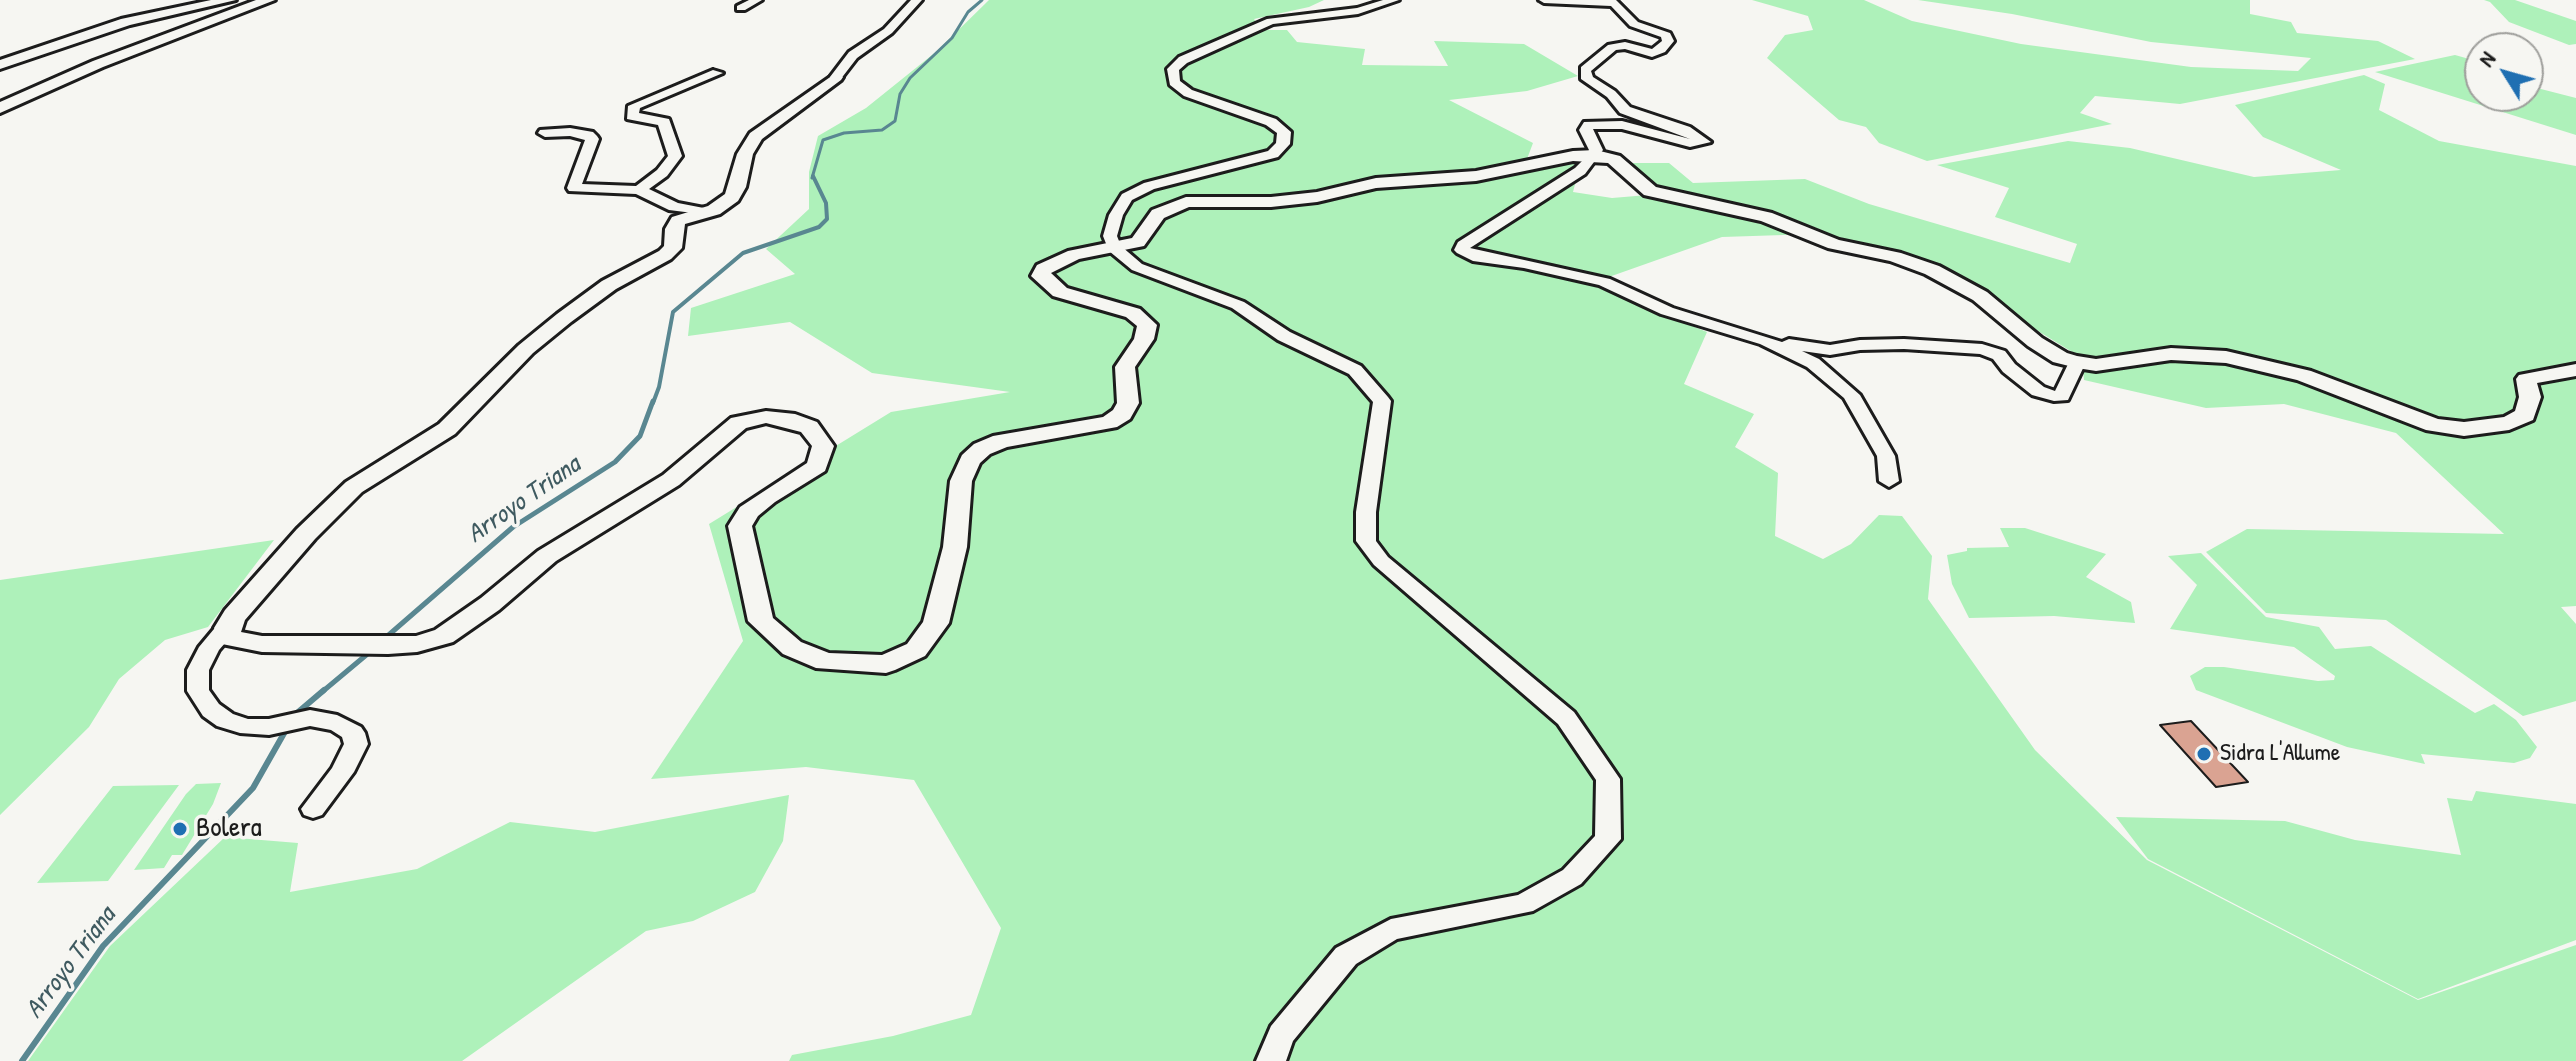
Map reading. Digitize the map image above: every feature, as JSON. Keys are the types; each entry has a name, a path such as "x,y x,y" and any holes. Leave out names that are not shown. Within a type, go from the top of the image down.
{"street":[{"path":"0,65 138,19 229,0"},
{"path":"0,108 98,64 268,0"},
{"path":"739,5 757,0"},
{"path":"313,809 342,772 356,744 353,733 337,723 303,719 269,727 248,727 225,720 211,710 198,691 198,670 210,647 306,534 354,487 447,429 548,330 609,285 665,255 673,248 675,224 684,218 720,207 732,197 738,187 745,154 756,136 836,77 853,55 888,31 917,0"},
{"path":"1271,1061 1281,1035 1346,956 1391,930 1524,904 1572,877 1608,839 1608,779 1566,718 1381,561 1366,541 1366,512 1382,401 1355,370 1284,336 1238,305 1137,267 1114,248 1110,236 1116,215 1127,197 1149,186 1273,154 1283,144 1284,132 1271,122 1188,93 1174,82 1173,69 1183,60 1271,21 1358,11 1394,0"},
{"path":"1544,0 1607,1 1617,4 1634,24 1666,35 1668,41 1661,50 1652,53 1625,45 1612,47 1589,65 1585,75 1611,94 1625,110 1685,130 1704,142 1690,143 1622,125 1589,125 1586,130 1596,155"},
{"path":"639,190 662,173 675,156 664,122 632,116 634,106 717,73"},
{"path":"545,133 570,132 588,135 592,139 574,188 639,190 674,207 704,212"},
{"path":"1596,155 1580,171 1463,245 1462,250 1473,256 1524,263 1604,282 1667,311 1766,340 1830,350 1860,345 1904,344 1982,349 1999,355 2009,368 2038,391 2054,396 2062,396 2077,362"},
{"path":"227,628 231,638 262,644 417,644 444,636 490,604 547,556 671,480 739,423 766,417 795,421 809,427 823,446 817,466 767,497 748,512 740,526 761,621 792,648 825,662 886,664 916,650 936,623 955,547 961,481 970,460 982,449 1001,441 1109,422 1122,414 1128,403 1125,367 1144,339 1147,325 1133,313 1060,292 1040,276 1044,269 1058,261 1138,242 1158,214 1186,202 1271,202 1317,197 1376,183 1476,176 1547,160 1596,155 1621,163 1650,191 1766,217 1834,244 1895,257 1932,270 1980,296 2035,342 2060,358 2077,362 2096,365 2171,354 2239,359 2304,375 2434,425 2464,429 2509,423 2525,415 2530,397 2526,379 2576,370"},
{"path":"1766,340 1813,363 1851,395 1886,456 1889,481"}],"green space":[{"path":"989,0 1324,0 1309,7 1254,19 1262,30 1287,30 1297,42 1365,49 1362,65 1448,66 1434,41 1524,44 1578,76 1527,91 1449,100 1533,143 1527,159 1581,161 1573,192 1612,198 1648,195 1626,163 1669,163 1693,183 1805,179 1869,204 2070,263 2077,244 1995,217 2009,188 1937,165 2068,141 2130,148 2254,177 2341,170 2263,137 2235,105 2364,75 2385,84 2379,110 2439,141 2576,166 2576,606 2561,607 2576,624 2576,701 2523,716 2386,620 2266,613 2206,552 2247,529 2504,534 2396,433 2284,404 2206,408 2084,380 2082,358 1949,271 1908,255 1814,234 1722,237 1589,284 1707,332 1684,384 1754,414 1735,447 1778,473 1775,536 1823,559 1851,544 1879,515 1902,516 1932,556 1928,599 2035,750 2147,860 2418,1000 2576,945 2576,1061 789,1061 792,1055 893,1036 971,1015 1001,928 914,780 806,767 651,779 743,641 709,524 891,412 1010,392 872,373 790,322 688,336 691,308 795,274 766,249 809,209 809,172 818,136 866,108 937,51"},
{"path":"1752,0 1864,0 1912,21 2021,44 2191,67 2298,71 2311,58 2151,42 2012,14 1918,0 2250,0 2250,14 2291,22 2297,33 2378,41 2415,59 2180,104 2095,96 2080,113 2112,124 1927,161 1879,143 1866,127 1839,120 1767,58 1785,35 1813,30 1808,16"},
{"path":"2484,0 2515,0 2576,21 2576,44 2569,45 2544,35 2544,32 2535,32 2509,22 2490,2"},
{"path":"2455,55 2464,58 2464,100 2375,72"},
{"path":"2544,90 2576,98 2576,135 2503,112 2544,112"},
{"path":"2000,528 2025,528 2106,554 2086,577 2131,602 2135,623 2054,616 1969,618 1952,584 1947,555 1967,551 1967,548 2009,547"},
{"path":"274,540 208,627 165,640 119,679 89,727 0,815 0,580"},
{"path":"2201,553 2266,617 2319,627 2335,649 2371,646 2475,713 2494,704 2516,720 2537,747 2530,758 2514,763 2421,754 2425,764 2347,747 2196,690 2190,676 2205,667 2318,681 2334,680 2335,676 2294,647 2170,629 2197,585 2168,556"},
{"name":"Bolera","path":"221,783 213,804 182,855 172,855 164,868 134,870 196,784"},
{"path":"179,785 108,881 37,883 113,786"},
{"path":"2476,791 2576,804 2576,940 2418,999 2148,859 2116,817 2285,821 2355,840 2461,855 2447,798 2472,801"},
{"path":"789,795 783,841 755,892 693,921 646,931 462,1061 28,1061 110,946 225,837 298,843 290,892 417,869 510,822 595,832"}],"building":[{"name":"Sidra L'Allume","path":"2191,721 2248,782 2216,787 2160,725"}],"waterway":[{"name":"Arroyo Triana","path":"812,178 823,140 844,133 882,130 895,121 900,94 910,78 952,38 968,12 982,0"},
{"name":"Arroyo Triana","path":"653,403 659,387 673,312 743,253 819,227 827,219 826,203 813,176"},
{"name":"Arroyo Triana","path":"384,639 513,527 615,462 640,436 653,401"},
{"name":"Arroyo Triana","path":"322,692 371,651"},
{"name":"Arroyo Triana","path":"290,719 324,690"},
{"name":"Arroyo Triana","path":"22,1061 103,946 253,788 287,728"}],"place":[{"name":"Sidra L'Allume","path":"2204,754"},
{"name":"Bolera","path":"180,829"}]}
